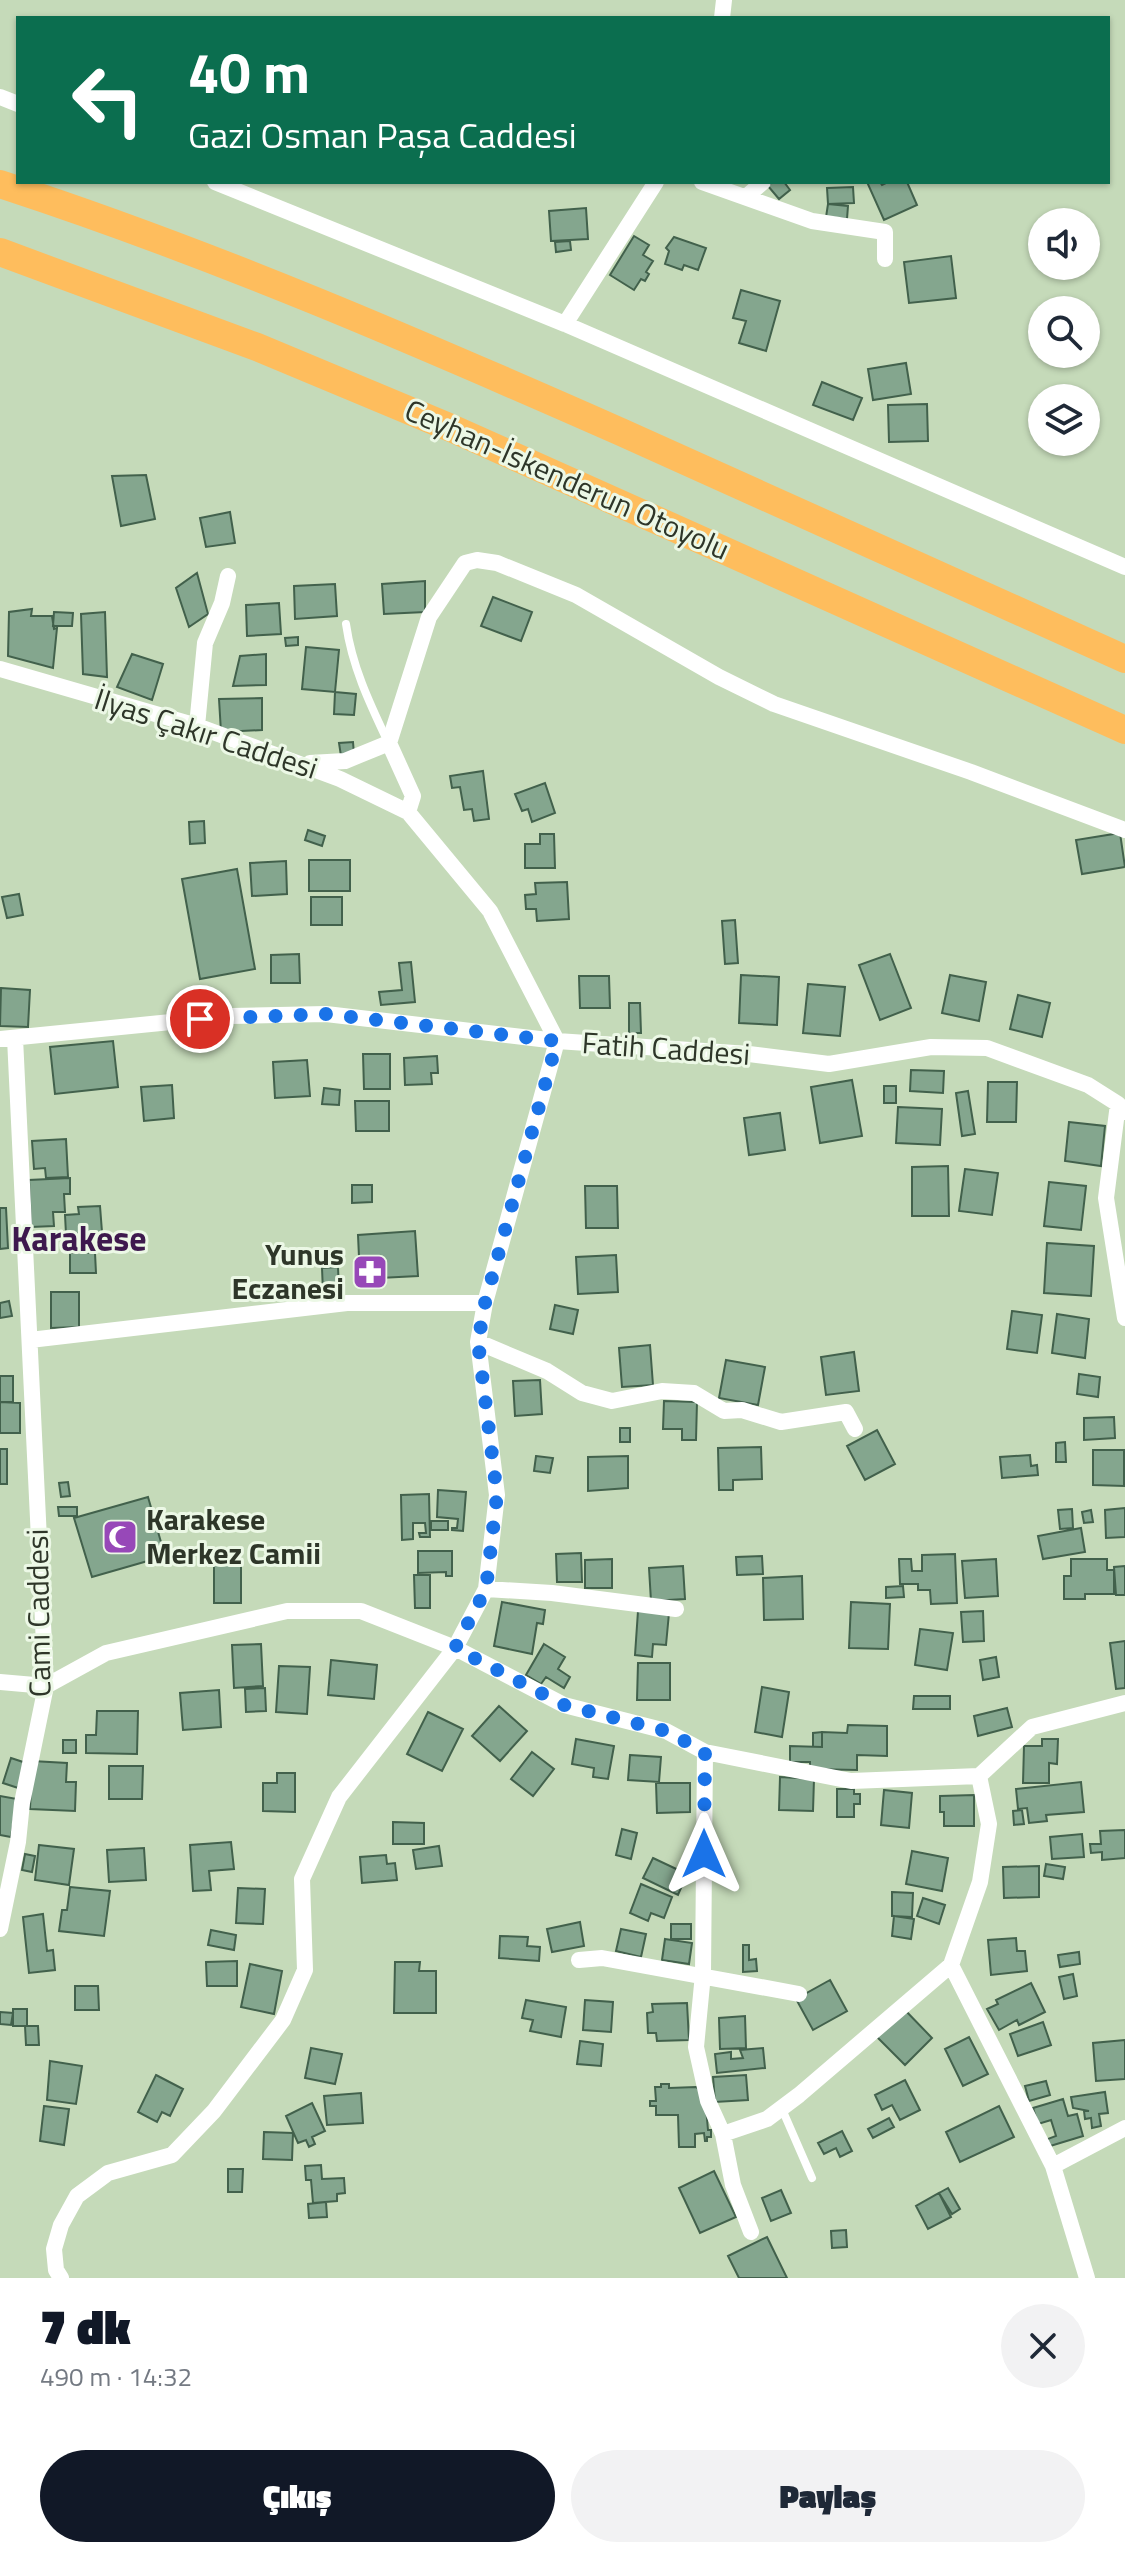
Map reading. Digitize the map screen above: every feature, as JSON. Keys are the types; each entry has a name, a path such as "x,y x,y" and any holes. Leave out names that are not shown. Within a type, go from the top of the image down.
{"highway":[{"path":"0,184 74,208 266,280 435,350 1125,659"},
{"name":"Ceyhan-İskenderun Otoyolu","path":"0,252 257,347 451,428 1125,730"}],"street":[{"path":"220,184 565,324 1125,567"},
{"path":"565,324 655,184"},
{"path":"708,184 812,221 885,232 885,259"},
{"path":"746,197 761,184"},
{"path":"61,2278 56,2270 54,2249 61,2225 77,2196 108,2173 172,2155 214,2111 283,2020 305,1970 302,1879 339,1797 455,1648 486,1589 497,1495 478,1342 485,1303 557,1041 490,911 408,812 413,796 389,743 429,617 465,563 477,560 497,563 576,595 719,677 774,704 971,772 1125,830"},
{"path":"197,726 205,643 222,603 228,576"},
{"name":"İlyas Çakır Caddesi","path":"0,669 197,726 340,779 408,812"},
{"path":"296,763 345,761 389,743"},
{"name":"Fatih Caddesi","path":"8,1038 231,1016 326,1014 557,1041 749,1054 829,1064 931,1047 987,1048 1088,1085 1122,1108"},
{"name":"Cami Caddesi","path":"0,1929 46,1686 30,1340 8,1038"},
{"path":"1122,1108 1106,1198 1125,1318"},
{"path":"30,1340 347,1303 485,1303"},
{"path":"478,1342 547,1371 582,1393 612,1401 662,1391 694,1393 724,1411 742,1410 781,1422 846,1412 855,1429"},
{"path":"486,1589 552,1593 676,1609"},
{"path":"0,1682 46,1686 106,1653 287,1611 361,1611 455,1648 564,1705 666,1731 705,1752 851,1781 979,1776 1032,1727 1125,1703"},
{"path":"705,1752 703,1974 696,2047 708,2101 723,2134 733,2185 751,2232"},
{"path":"723,2134 767,2119 951,1965 980,1882 989,1824 979,1776"},
{"path":"579,1960 594,1957 703,1974 799,1994"},
{"path":"951,1965 1053,2166 1087,2278"},
{"path":"1053,2166 1125,2128"}],"lane":[{"path":"346,624 361,685 389,743"},
{"path":"781,2108 812,2178"}],"building":[{"path":"786,184 790,190 779,199 768,186"},
{"path":"868,184 908,184 917,205 884,220"},
{"path":"853,187 854,203 828,204 827,188"},
{"path":"828,204 848,206 847,219 826,217"},
{"path":"586,208 588,239 551,241 549,211"},
{"path":"634,236 649,245 643,255 653,261 646,272 649,274 645,281 641,279 634,290 610,275"},
{"path":"674,237 706,248 698,270 684,265 682,270 665,264 669,251 666,248"},
{"path":"570,241 571,250 556,252 555,242"},
{"path":"951,256 956,298 909,303 904,262"},
{"path":"741,290 780,301 766,351 739,343 746,321 733,318"},
{"path":"906,363 911,394 873,400 868,369"},
{"path":"822,382 862,398 853,420 813,405"},
{"path":"927,404 928,441 889,442 888,405"},
{"path":"146,475 155,519 121,526 112,476"},
{"path":"230,512 235,543 206,547 200,518"},
{"path":"197,573 208,614 189,627 176,588"},
{"path":"425,581 425,612 384,614 382,584"},
{"path":"335,584 337,616 295,619 294,586"},
{"path":"493,597 532,612 521,641 481,626"},
{"path":"279,603 281,634 247,636 246,605"},
{"path":"32,609 31,616 52,616 54,629 57,628 53,668 8,656 9,612"},
{"path":"54,612 73,613 72,626 53,626"},
{"path":"105,612 107,677 83,674 81,614"},
{"path":"298,637 298,645 286,646 285,638"},
{"path":"306,647 339,650 335,692 302,689"},
{"path":"132,654 163,664 152,700 117,687"},
{"path":"266,654 266,685 233,686 240,656"},
{"path":"335,692 356,694 354,715 334,714"},
{"path":"262,698 262,730 221,732 219,699"},
{"path":"353,742 354,754 341,756 339,743"},
{"path":"483,771 489,819 474,821 472,809 464,810 460,787 452,788 450,776"},
{"path":"545,783 555,813 532,822 528,809 522,811 515,794"},
{"path":"204,821 205,843 190,844 189,822"},
{"path":"308,830 325,836 322,846 305,840"},
{"path":"1120,833 1125,867 1082,874 1076,840"},
{"path":"540,834 554,834 555,868 525,868 525,844 540,844"},
{"path":"309,860 350,860 350,891 309,891"},
{"path":"286,861 287,894 252,896 250,863"},
{"path":"237,869 255,969 200,979 182,879"},
{"path":"567,882 569,919 537,921 536,909 526,909 525,895 536,894 535,883"},
{"path":"19,894 23,915 7,918 2,897"},
{"path":"311,897 342,897 342,925 311,925"},
{"path":"735,920 738,963 725,964 722,921"},
{"path":"299,954 300,983 271,983 271,955"},
{"path":"890,954 911,1008 880,1020 859,965"},
{"path":"411,962 415,1002 381,1005 379,992 402,990 399,963"},
{"path":"741,975 779,977 777,1025 739,1023"},
{"path":"950,975 986,982 979,1021 942,1013"},
{"path":"579,976 609,976 610,1008 580,1008"},
{"path":"808,984 845,987 840,1036 803,1033"},
{"path":"1,988 30,990 28,1027 0,1026"},
{"path":"1018,995 1050,1003 1042,1037 1010,1029"},
{"path":"629,1003 640,1003 641,1033 629,1033"},
{"path":"113,1041 118,1087 55,1094 50,1047"},
{"path":"363,1054 390,1054 390,1089 364,1089"},
{"path":"437,1056 438,1073 431,1073 432,1084 405,1085 404,1058"},
{"path":"307,1060 310,1096 275,1098 273,1062"},
{"path":"911,1070 944,1071 943,1093 910,1091"},
{"path":"852,1080 862,1136 820,1143 811,1087"},
{"path":"988,1082 1017,1082 1016,1122 987,1122"},
{"path":"172,1085 174,1118 144,1121 141,1087"},
{"path":"884,1086 896,1086 896,1103 884,1103"},
{"path":"324,1088 340,1090 339,1105 322,1104"},
{"path":"968,1091 975,1134 962,1136 956,1093"},
{"path":"355,1101 389,1101 389,1131 356,1131"},
{"path":"898,1107 942,1109 940,1145 896,1143"},
{"path":"780,1113 785,1150 749,1155 744,1118"},
{"path":"1069,1122 1105,1126 1101,1166 1065,1161"},
{"path":"66,1139 68,1177 46,1178 45,1168 34,1169 32,1141"},
{"path":"948,1166 949,1216 912,1216 912,1167"},
{"path":"965,1169 998,1173 992,1215 959,1211"},
{"path":"70,1178 70,1194 64,1194 65,1212 53,1212 54,1226 31,1227 29,1180"},
{"path":"1049,1182 1086,1186 1081,1230 1044,1226"},
{"path":"352,1185 372,1185 372,1202 352,1203"},
{"path":"585,1186 617,1186 618,1228 586,1228"},
{"path":"100,1206 102,1232 66,1234 65,1215 79,1214 78,1207"},
{"path":"0,1208 6,1208 8,1248 0,1249"},
{"path":"415,1231 418,1276 360,1279 358,1235"},
{"path":"1047,1243 1094,1246 1091,1296 1044,1293"},
{"path":"70,1253 95,1253 96,1273 70,1273"},
{"path":"616,1255 618,1292 578,1294 576,1257"},
{"path":"338,1267 339,1291 323,1292 322,1268"},
{"path":"51,1292 79,1292 79,1327 51,1328"},
{"path":"9,1301 12,1316 0,1318 0,1303"},
{"path":"555,1305 578,1310 573,1334 550,1329"},
{"path":"1012,1311 1042,1315 1037,1353 1007,1349"},
{"path":"1057,1314 1089,1319 1085,1358 1052,1353"},
{"path":"650,1345 653,1385 622,1387 619,1348"},
{"path":"854,1352 859,1391 826,1395 821,1357"},
{"path":"726,1360 765,1367 758,1405 719,1398"},
{"path":"1079,1374 1100,1377 1098,1397 1077,1394"},
{"path":"0,1376 13,1376 13,1402 0,1402"},
{"path":"540,1380 542,1414 515,1416 513,1381"},
{"path":"664,1401 697,1402 696,1440 682,1440 682,1429 663,1429"},
{"path":"0,1402 20,1403 20,1433 0,1433"},
{"path":"1114,1417 1115,1438 1084,1440 1084,1418"},
{"path":"620,1428 630,1428 630,1442 620,1442"},
{"path":"877,1430 895,1464 865,1480 847,1446"},
{"path":"1065,1442 1066,1462 1056,1462 1056,1443"},
{"path":"761,1447 762,1479 733,1480 733,1490 719,1490 718,1448"},
{"path":"0,1449 7,1449 7,1484 0,1484"},
{"path":"1093,1450 1124,1450 1124,1486 1093,1485"},
{"path":"1030,1455 1031,1466 1037,1465 1038,1475 1002,1478 1000,1457"},
{"path":"536,1456 553,1458 550,1473 534,1471"},
{"path":"628,1456 628,1488 588,1491 588,1457"},
{"path":"68,1482 70,1496 61,1497 59,1483"},
{"path":"438,1490 466,1492 463,1531 452,1530 457,1528 458,1519 437,1517"},
{"path":"429,1494 430,1537 420,1537 419,1533 426,1533 425,1523 413,1523 413,1539 402,1540 401,1495"},
{"name":"Karakese Merkez Camii","path":"148,1497 165,1556 92,1577 74,1518"},
{"path":"58,1507 77,1507 77,1516 59,1516"},
{"path":"1125,1508 1125,1537 1106,1538 1105,1510"},
{"path":"1072,1509 1073,1528 1060,1529 1058,1510"},
{"path":"1091,1510 1093,1522 1084,1523 1082,1512"},
{"path":"431,1521 448,1521 448,1530 431,1530"},
{"path":"1081,1528 1085,1552 1043,1559 1038,1536"},
{"path":"418,1551 452,1551 452,1576 446,1576 446,1572 418,1573"},
{"path":"581,1553 582,1582 557,1582 556,1554"},
{"path":"955,1554 957,1603 931,1604 930,1590 918,1590 918,1584 900,1584 899,1559 911,1559 912,1571 922,1571 922,1555"},
{"path":"762,1556 763,1574 737,1575 736,1557"},
{"path":"612,1559 612,1588 585,1588 585,1560"},
{"path":"996,1559 998,1596 965,1598 962,1561"},
{"path":"1071,1559 1107,1559 1107,1570 1114,1570 1114,1594 1085,1594 1085,1599 1064,1599 1064,1576 1071,1576"},
{"path":"214,1560 241,1560 241,1603 214,1603"},
{"path":"683,1566 685,1599 651,1601 649,1568"},
{"path":"1125,1566 1125,1595 1116,1595 1114,1567"},
{"path":"414,1575 430,1575 430,1608 415,1608"},
{"path":"802,1576 803,1619 764,1620 763,1578"},
{"path":"903,1586 904,1597 886,1598 886,1587"},
{"path":"502,1602 545,1610 543,1624 537,1623 532,1654 494,1646"},
{"path":"851,1602 890,1604 888,1649 849,1648"},
{"path":"638,1611 669,1613 666,1645 653,1644 652,1657 635,1655"},
{"path":"983,1611 984,1641 963,1642 961,1612"},
{"path":"920,1629 953,1633 947,1670 915,1665"},
{"path":"1125,1641 1125,1688 1116,1689 1110,1643"},
{"path":"261,1644 263,1686 234,1688 232,1645"},
{"path":"544,1644 565,1657 558,1669 570,1677 564,1688 546,1677 541,1684 526,1675"},
{"path":"996,1657 999,1677 983,1680 980,1660"},
{"path":"331,1660 377,1665 374,1699 328,1695"},
{"path":"638,1663 670,1663 670,1700 637,1700"},
{"path":"279,1666 310,1667 307,1714 276,1712"},
{"path":"762,1687 789,1692 782,1737 755,1732"},
{"path":"265,1688 266,1711 246,1712 245,1689"},
{"path":"219,1690 221,1727 183,1730 180,1693"},
{"path":"914,1696 950,1696 950,1709 913,1709"},
{"path":"499,1706 527,1731 500,1761 472,1736"},
{"path":"1007,1708 1012,1727 978,1736 974,1716"},
{"path":"97,1711 138,1711 137,1754 86,1753 86,1735 96,1735"},
{"path":"428,1712 463,1729 442,1771 407,1754"},
{"path":"848,1725 887,1726 887,1756 857,1755 857,1770 810,1769 810,1762 790,1762 790,1746 822,1747 822,1732 847,1733"},
{"path":"822,1732 822,1747 813,1747 813,1733"},
{"path":"576,1739 614,1746 608,1779 593,1777 594,1768 572,1764"},
{"path":"1042,1739 1058,1739 1057,1764 1049,1763 1049,1783 1023,1783 1024,1746 1042,1746"},
{"path":"63,1740 76,1740 76,1753 63,1753"},
{"path":"532,1752 554,1769 533,1796 511,1779"},
{"path":"630,1755 661,1757 659,1782 628,1780"},
{"path":"11,1758 26,1763 18,1788 3,1783"},
{"path":"32,1761 67,1763 66,1782 76,1782 75,1811 30,1809"},
{"path":"109,1766 143,1766 142,1799 109,1799"},
{"path":"277,1773 295,1773 295,1812 263,1811 263,1783 277,1783"},
{"path":"780,1777 814,1779 813,1811 779,1810"},
{"path":"1081,1782 1084,1812 1046,1815 1047,1821 1029,1823 1027,1808 1018,1809 1016,1789"},
{"path":"656,1783 690,1783 690,1812 657,1813"},
{"path":"837,1789 854,1789 854,1794 860,1794 860,1804 854,1804 854,1817 837,1817"},
{"path":"884,1790 912,1793 909,1828 881,1825"},
{"path":"974,1795 974,1826 944,1826 940,1796"},
{"path":"0,1796 17,1799 11,1837 0,1835"},
{"path":"1022,1810 1024,1824 1014,1825 1013,1811"},
{"path":"393,1822 424,1823 424,1844 393,1844"},
{"path":"622,1829 637,1833 631,1859 616,1855"},
{"path":"1125,1830 1125,1858 1102,1860 1102,1852 1091,1853 1090,1844 1101,1844 1100,1831"},
{"path":"1082,1834 1084,1857 1052,1859 1050,1837"},
{"path":"231,1842 234,1869 209,1871 211,1890 193,1891 190,1845"},
{"path":"39,1845 74,1849 69,1885 35,1880"},
{"path":"439,1846 442,1866 416,1869 413,1850"},
{"path":"144,1848 146,1880 109,1882 107,1850"},
{"path":"912,1851 948,1858 942,1891 906,1884"},
{"path":"25,1854 35,1856 32,1872 22,1870"},
{"path":"386,1855 387,1864 395,1863 397,1880 362,1883 360,1857"},
{"path":"653,1858 687,1874 678,1895 643,1878"},
{"path":"1046,1864 1065,1867 1063,1879 1044,1876"},
{"path":"1039,1866 1039,1897 1004,1898 1003,1867"},
{"path":"641,1884 672,1897 664,1918 651,1913 648,1921 630,1913"},
{"path":"70,1887 110,1891 104,1936 59,1931 62,1910 67,1910"},
{"path":"238,1888 265,1889 263,1924 236,1923"},
{"path":"892,1892 913,1893 912,1917 892,1916"},
{"path":"923,1898 945,1905 939,1924 917,1916"},
{"path":"43,1914 47,1951 53,1950 55,1970 29,1973 23,1917"},
{"path":"894,1916 914,1919 911,1939 892,1936"},
{"path":"580,1922 584,1946 552,1952 547,1929"},
{"path":"671,1924 691,1924 691,1939 671,1939"},
{"path":"621,1929 646,1934 641,1957 616,1951"},
{"path":"211,1930 236,1935 234,1950 208,1945"},
{"path":"500,1936 528,1937 527,1946 540,1947 539,1961 499,1958"},
{"path":"1016,1938 1017,1951 1025,1951 1027,1971 991,1975 988,1940"},
{"path":"665,1939 692,1943 689,1964 662,1960"},
{"path":"743,1945 749,1945 749,1960 756,1959 757,1971 743,1972"},
{"path":"1079,1952 1080,1964 1060,1967 1058,1955"},
{"path":"237,1961 237,1986 207,1986 206,1962"},
{"path":"395,1962 420,1962 419,1971 436,1971 436,2013 394,2013"},
{"path":"250,1964 282,1971 274,2014 241,2007"},
{"path":"1073,1974 1077,1996 1064,1999 1059,1977"},
{"path":"830,1980 847,2011 813,2030 796,1999"},
{"path":"1031,1983 1045,2012 1019,2025 1017,2020 999,2030 987,2009 998,2004 996,2000"},
{"path":"75,1986 98,1986 99,2010 75,2010"},
{"path":"526,2000 566,2007 561,2037 530,2031 533,2020 522,2018"},
{"path":"585,2000 613,2002 611,2032 583,2030"},
{"path":"687,2003 689,2040 657,2041 656,2033 648,2033 647,2013 653,2012 652,2004"},
{"path":"903,2008 932,2038 905,2065 875,2035"},
{"path":"13,2009 27,2009 27,2026 13,2026"},
{"path":"0,2012 13,2013 11,2025 0,2024"},
{"path":"745,2016 746,2048 720,2049 719,2018"},
{"path":"1043,2022 1051,2045 1018,2056 1010,2034"},
{"path":"25,2026 38,2026 39,2045 26,2045"},
{"path":"969,2037 988,2074 963,2086 945,2049"},
{"path":"1125,2040 1125,2079 1096,2081 1093,2043"},
{"path":"580,2041 603,2044 601,2066 577,2064"},
{"path":"311,2048 342,2054 335,2084 305,2078"},
{"path":"763,2048 765,2068 717,2073 715,2054 731,2052 731,2059 743,2058 740,2050"},
{"path":"50,2061 82,2066 76,2104 47,2100"},
{"path":"156,2075 183,2089 170,2116 162,2112 157,2122 138,2112"},
{"path":"746,2075 748,2100 715,2102 713,2077"},
{"path":"905,2080 920,2110 900,2120 892,2105 882,2110 875,2095"},
{"path":"1046,2081 1050,2095 1029,2101 1025,2086"},
{"path":"661,2084 669,2084 669,2088 696,2087 700,2090 706,2107 708,2130 711,2130 707,2141 704,2133 695,2134 695,2147 679,2147 678,2115 656,2115 656,2106 650,2106 650,2101 656,2101 655,2087 661,2087"},
{"path":"1105,2092 1108,2113 1099,2114 1101,2126 1092,2128 1091,2118 1085,2119 1084,2111 1089,2111 1073,2108 1071,2097"},
{"path":"361,2093 363,2123 327,2125 324,2096"},
{"path":"1063,2099 1068,2116 1077,2114 1083,2136 1047,2147 1045,2140 1056,2136 1051,2120 1038,2124 1033,2108"},
{"path":"312,2103 325,2131 312,2137 315,2144 309,2147 306,2140 298,2143 286,2116"},
{"path":"44,2106 69,2109 64,2145 40,2141"},
{"path":"999,2106 1014,2137 960,2162 946,2132"},
{"path":"889,2118 894,2127 873,2138 868,2129"},
{"path":"842,2131 852,2151 840,2157 836,2148 824,2154 818,2143"},
{"path":"264,2132 293,2133 292,2160 263,2159"},
{"path":"321,2165 322,2179 344,2178 345,2193 337,2194 337,2201 313,2203 311,2180 306,2180 305,2166"},
{"path":"228,2169 243,2169 242,2192 228,2192"},
{"path":"714,2171 736,2217 700,2233 679,2188"},
{"path":"948,2188 960,2209 952,2214 939,2193"},
{"path":"781,2190 791,2213 771,2221 762,2198"},
{"path":"939,2193 951,2217 928,2229 916,2206"},
{"path":"326,2202 327,2217 309,2218 308,2204"},
{"path":"846,2230 847,2247 832,2248 831,2231"},
{"path":"767,2237 787,2278 739,2278 728,2256"}],"place":[{"name":"Yunus Eczanesi","path":"370,1272"},
{"name":"Karakese Merkez Camii","path":"120,1537"}],"district":[{"name":"Karakese","path":"79,1239"}],"route":[{"path":"200,1019 326,1014 557,1041 485,1303 478,1342 497,1495 486,1589 455,1648 564,1705 666,1731 705,1752 704,1854"}]}
